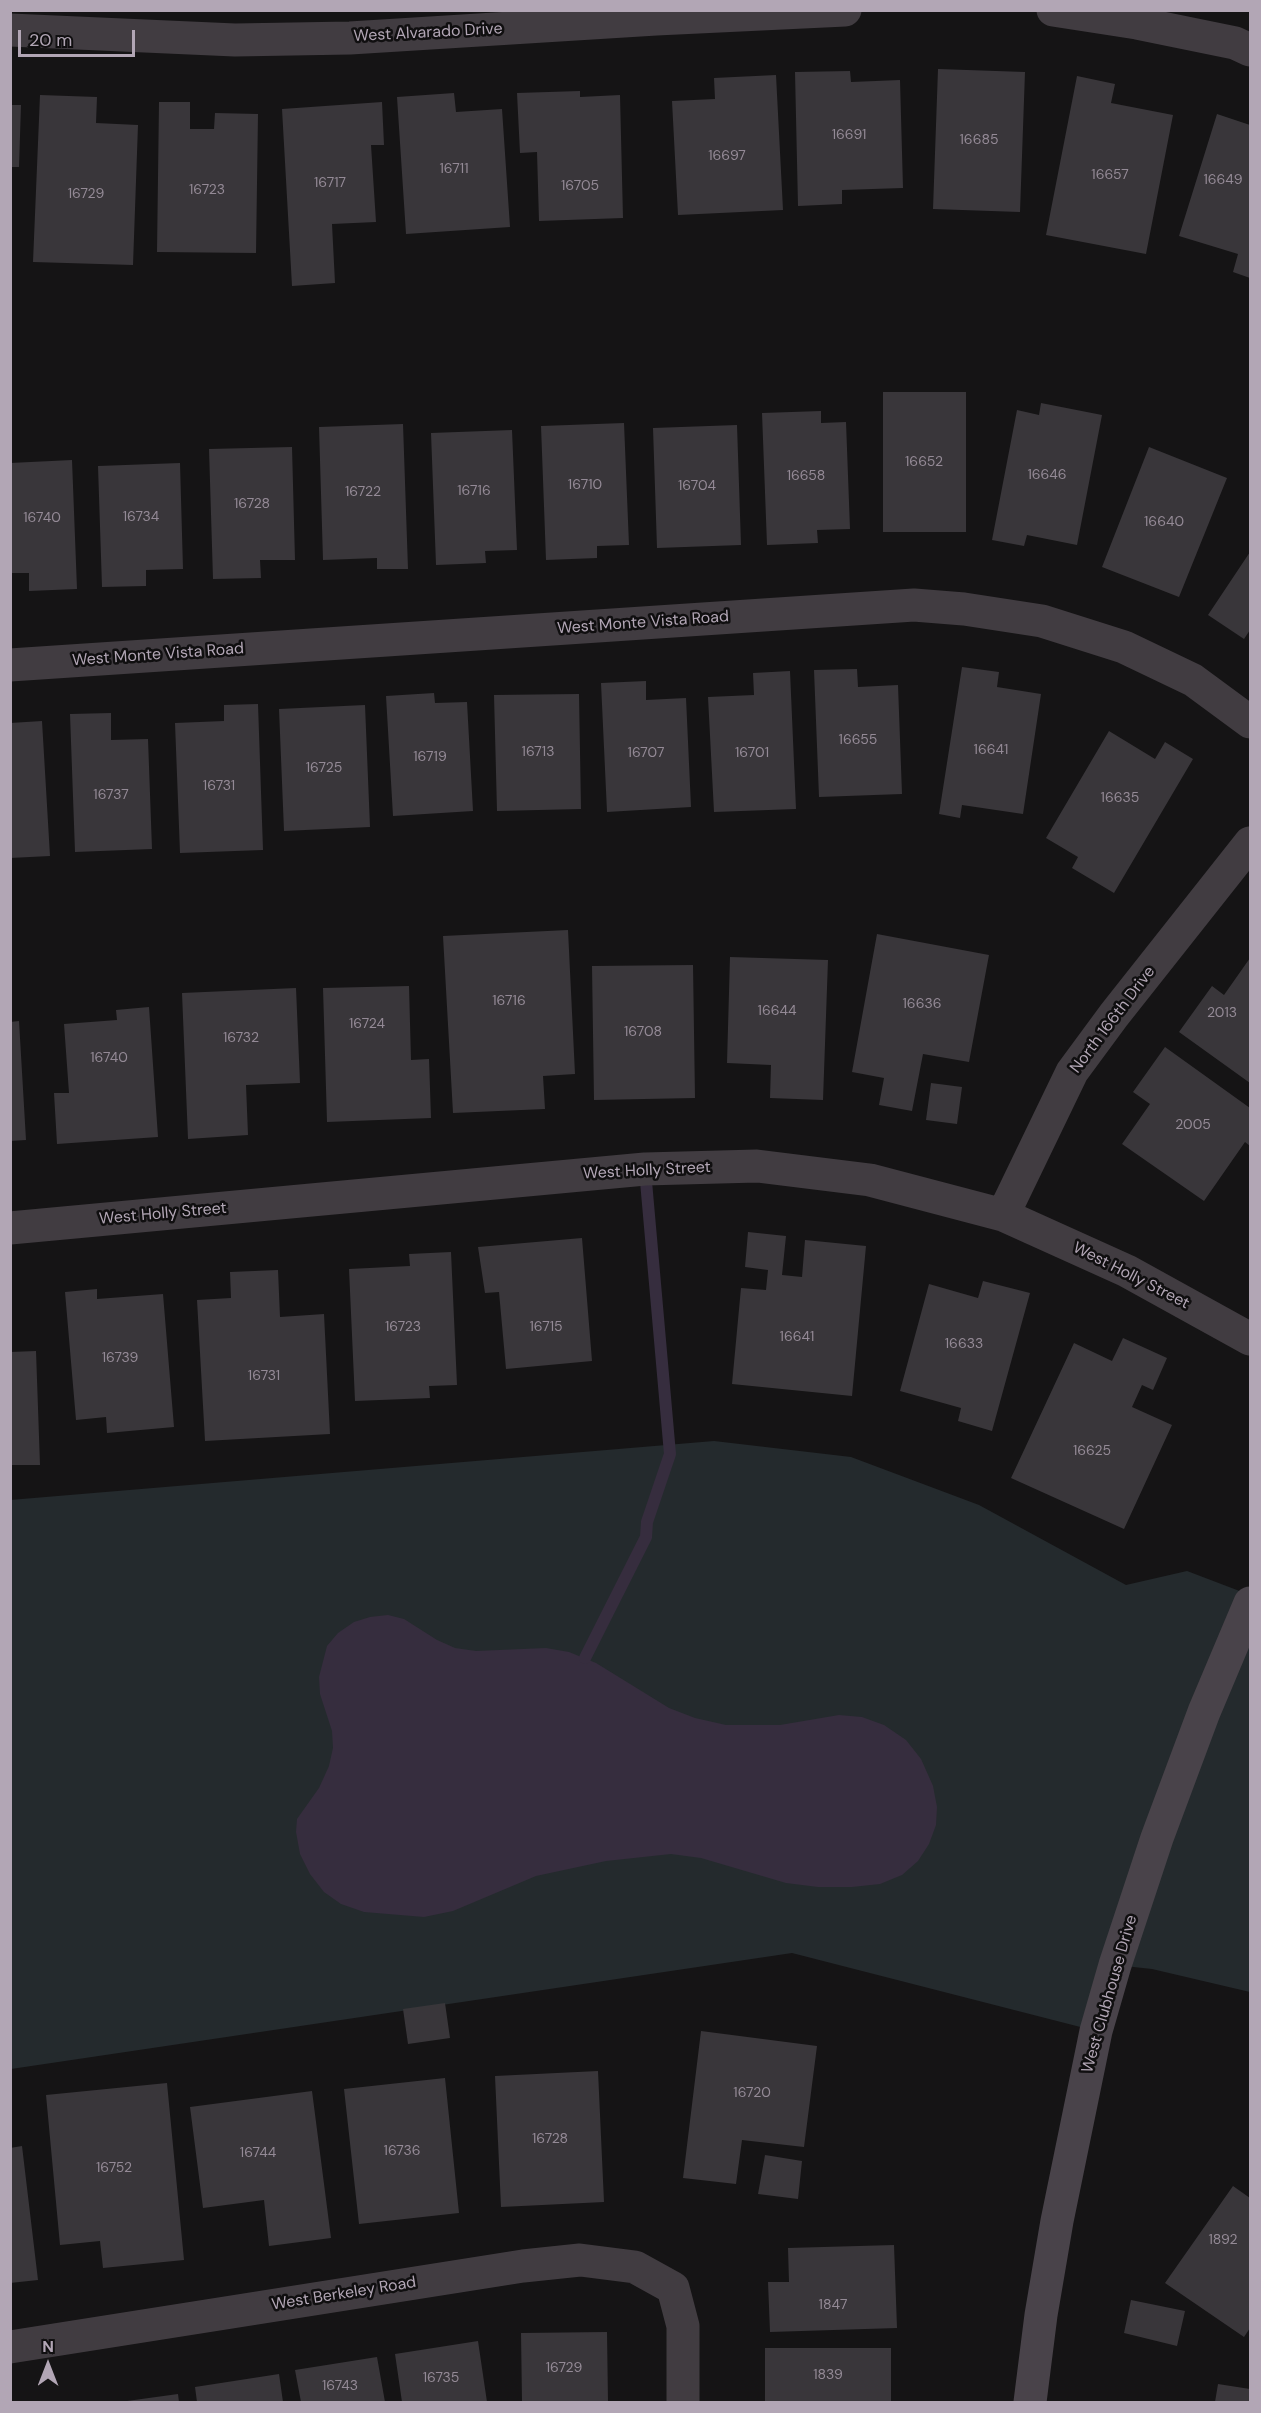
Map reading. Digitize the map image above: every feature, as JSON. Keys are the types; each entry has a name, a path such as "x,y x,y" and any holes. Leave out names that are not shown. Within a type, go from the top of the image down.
{"street":[{"name":"West Alvarado Drive","path":"10,30 235,40 350,38 845,10"},
{"path":"1053,10 1139,17 1251,50"},
{"name":"West Monte Vista Road","path":"10,665 914,605 963,609 1042,621 1124,647 1193,680 1251,722"},
{"name":"North 166th Drive","path":"1003,1215 1072,1072 1114,1015 1251,843"},
{"name":"West Holly Street","path":"10,1228 645,1169 757,1166 870,1180 1003,1215 1126,1271 1251,1339"},
{"name":"West Clubhouse Drive","path":"1030,2403 1041,2315 1057,2221 1096,2031 1157,1838 1204,1712 1251,1603"},
{"name":"West Berkeley Road","path":"10,2347 523,2266 580,2260 635,2267 673,2288 683,2326 683,2403"}],"shaded area":[{"path":"714,1441 851,1457 979,1505 1126,1585 1187,1571 1250,1595 1250,1992 1152,1969 1115,1965 1096,2031 792,1953 11,2069 10,1500"},
{"path":"388,1615 404,1619 437,1640 455,1648 476,1651 546,1648 569,1652 596,1663 669,1708 695,1718 726,1725 780,1725 839,1715 862,1717 884,1725 906,1740 921,1759 933,1786 937,1807 936,1825 929,1844 918,1861 902,1875 880,1884 852,1887 818,1887 786,1883 701,1858 671,1854 606,1861 536,1876 453,1911 424,1917 364,1912 341,1904 324,1892 310,1874 300,1854 296,1832 297,1819 319,1788 329,1766 333,1748 332,1731 320,1694 319,1677 327,1646 338,1633 354,1622"}],"building":[{"path":"938,69 1025,72 1020,212 933,209"},
{"path":"850,71 851,82 900,80 903,188 842,190 842,204 798,206 795,72"},
{"path":"776,75 783,210 678,215 672,101 715,99 714,78"},
{"path":"1077,76 1115,84 1111,103 1173,115 1146,254 1046,235"},
{"path":"580,91 580,97 620,95 623,218 539,221 537,152 520,153 517,93"},
{"path":"454,93 456,112 502,109 510,227 406,234 397,97"},
{"path":"40,95 97,97 96,123 138,125 133,265 33,262"},
{"path":"159,102 190,102 190,129 214,129 215,113 258,114 256,253 157,252"},
{"path":"382,102 384,145 371,145 376,222 332,224 335,283 292,286 282,109"},
{"path":"10,105 21,105 19,167 10,167"},
{"path":"1217,114 1250,125 1250,278 1233,272 1238,254 1179,236"},
{"path":"883,392 966,392 966,532 883,532"},
{"path":"1041,403 1102,415 1077,545 1027,535 1024,546 992,540 1017,410 1039,415"},
{"path":"821,411 821,423 846,422 850,529 817,530 818,543 767,545 762,413"},
{"path":"624,423 629,545 597,546 597,558 546,560 541,426"},
{"path":"403,424 408,569 377,569 377,558 323,560 319,427"},
{"path":"737,425 741,545 657,548 653,428"},
{"path":"512,430 517,550 485,551 486,563 436,565 431,433"},
{"path":"292,447 295,560 260,560 261,578 213,579 209,449"},
{"path":"1149,447 1227,478 1179,597 1102,567"},
{"path":"72,460 77,589 29,591 29,573 10,573 10,463"},
{"path":"180,463 183,569 146,570 146,586 102,587 98,466"},
{"path":"1250,552 1250,630 1244,639 1208,615"},
{"path":"962,667 999,672 997,687 1041,694 1023,814 962,805 960,818 939,814"},
{"path":"857,669 858,687 898,685 902,794 819,797 814,670"},
{"path":"790,671 796,809 714,812 708,697 754,695 753,673"},
{"path":"646,681 646,700 686,698 691,807 607,812 601,683"},
{"path":"434,693 435,703 467,702 473,811 393,816 386,696"},
{"path":"579,694 581,809 497,811 494,695"},
{"path":"258,704 263,850 180,853 175,723 224,721 224,705"},
{"path":"365,705 370,827 284,831 279,709"},
{"path":"111,713 111,740 148,739 152,849 75,852 70,714"},
{"path":"42,721 50,856 10,858 10,723"},
{"path":"1109,731 1155,759 1165,742 1193,759 1114,893 1072,868 1078,857 1046,838"},
{"path":"568,930 575,1074 543,1076 545,1109 453,1113 443,936"},
{"path":"877,934 989,955 969,1062 923,1054 912,1111 879,1105 884,1078 852,1072"},
{"path":"730,957 828,960 823,1100 770,1098 771,1065 727,1063"},
{"path":"1250,958 1250,1083 1179,1032 1212,986 1224,995"},
{"path":"693,965 695,1098 594,1100 592,966"},
{"path":"409,986 411,1060 429,1059 431,1118 327,1122 323,988"},
{"path":"296,988 300,1083 246,1085 248,1135 188,1139 182,993"},
{"path":"149,1007 158,1137 57,1144 54,1093 69,1093 64,1024 117,1020 116,1010"},
{"path":"19,1021 26,1140 10,1141 10,1022"},
{"path":"1165,1047 1250,1108 1250,1146 1245,1142 1204,1201 1122,1144 1150,1104 1133,1092"},
{"path":"931,1083 962,1087 957,1124 926,1120"},
{"path":"748,1232 786,1236 782,1275 802,1277 805,1240 866,1246 852,1396 732,1384 741,1288 766,1290 768,1270 745,1267"},
{"path":"582,1238 592,1361 506,1369 499,1292 485,1293 478,1247"},
{"path":"451,1252 457,1385 429,1386 430,1398 355,1401 349,1269 410,1266 409,1254"},
{"path":"278,1270 280,1317 324,1314 330,1434 205,1441 197,1300 231,1298 230,1272"},
{"path":"983,1281 1030,1293 992,1431 958,1421 961,1408 900,1391 929,1284 978,1298"},
{"path":"97,1289 97,1299 163,1294 174,1427 107,1433 106,1417 76,1420 65,1292"},
{"path":"1123,1338 1167,1358 1153,1390 1142,1385 1132,1407 1172,1425 1124,1529 1011,1478 1074,1343 1112,1361"},
{"path":"36,1351 40,1465 10,1465 10,1352"},
{"path":"445,2003 450,2038 408,2044 403,2009"},
{"path":"701,2031 817,2046 804,2147 742,2140 736,2184 683,2178"},
{"path":"598,2071 604,2202 501,2207 495,2076"},
{"path":"445,2078 459,2213 359,2224 344,2089"},
{"path":"167,2083 184,2260 103,2268 100,2241 60,2245 46,2095"},
{"path":"312,2091 331,2238 269,2246 264,2200 203,2208 190,2107"},
{"path":"22,2146 38,2280 10,2283 10,2148"},
{"path":"765,2155 802,2161 798,2199 758,2194"},
{"path":"1233,2186 1250,2198 1250,2328 1244,2337 1165,2283"},
{"path":"894,2245 897,2328 770,2332 768,2282 789,2282 788,2248"},
{"path":"1131,2300 1185,2311 1177,2346 1124,2333"},
{"path":"607,2332 608,2402 522,2402 521,2333"},
{"path":"478,2341 487,2402 402,2402 395,2354"},
{"path":"765,2348 891,2348 891,2402 765,2402"},
{"path":"377,2357 385,2402 301,2402 295,2370"},
{"path":"279,2374 283,2402 197,2402 195,2387"},
{"path":"1218,2384 1250,2389 1250,2402 1215,2402"},
{"path":"178,2394 179,2402 127,2402 127,2401"}],"waterway":[{"path":"585,1658 646,1537 647,1522 670,1454 645,1170"}]}
